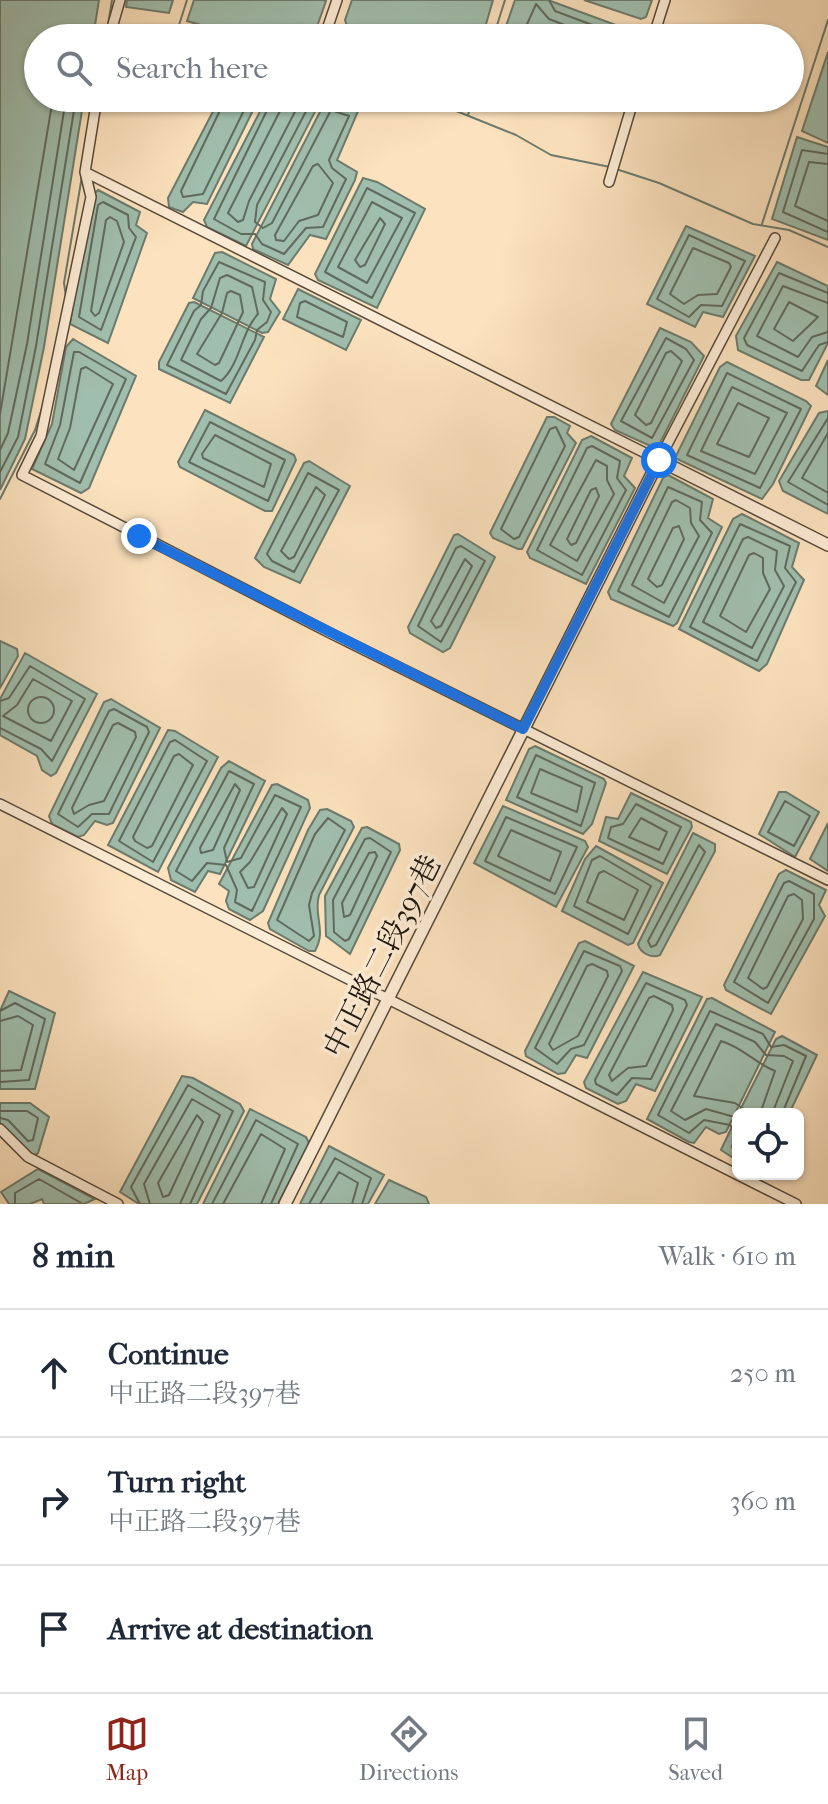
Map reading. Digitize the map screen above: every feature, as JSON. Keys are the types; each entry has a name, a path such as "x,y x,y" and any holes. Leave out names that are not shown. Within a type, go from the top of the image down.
{"street":[{"path":"113,24 120,0"},
{"path":"329,24 337,0"},
{"path":"657,24 665,0"},
{"path":"95,112 85,172 91,197 88,212 41,436 22,475 828,880"},
{"path":"609,182 630,112"},
{"path":"85,172 828,545"},
{"path":"659,460 775,238"},
{"name":"中正路二段397巷","path":"285,1204 659,460"},
{"path":"0,804 796,1204"},
{"path":"0,1129 13,1146 28,1157 118,1204"}],"water":[{"path":"0,0 99,0 95,24 24,24 24,112 82,112 44,347 25,439 0,490"},
{"path":"127,0 173,0 169,13 126,7"},
{"path":"194,0 326,1 318,24 197,24 187,21"},
{"path":"352,0 493,0 486,24 346,24"},
{"path":"515,0 548,0 613,24 507,24"},
{"path":"584,0 652,0 646,17 641,19"},
{"path":"828,52 828,143 802,131"},
{"path":"213,112 252,112 207,204 193,202 183,212 169,207 168,198"},
{"path":"260,112 315,112 246,246 207,227 204,220"},
{"path":"320,112 358,112 337,160 357,172 326,239 310,235 288,265 253,249 252,244"},
{"path":"797,137 828,147 828,240 772,219"},
{"path":"363,178 377,182 425,209 377,308 318,280 315,274"},
{"path":"98,190 140,212 136,225 147,233 108,343 70,324 91,197"},
{"path":"686,226 755,256 723,317 703,312 695,327 647,304"},
{"path":"222,252 276,279 270,299 280,312 268,332 262,333 193,298 215,253"},
{"path":"777,262 828,286 828,343 809,380 801,380 738,350 736,336"},
{"path":"298,289 361,320 346,350 283,319"},
{"path":"194,302 264,337 230,403 159,369 159,362 189,303"},
{"path":"660,328 691,342 704,356 657,449 615,430 611,424"},
{"path":"73,339 136,376 89,488 81,493 32,469 52,424 66,347"},
{"path":"828,360 828,395 816,386"},
{"path":"727,362 811,406 773,484 762,499 675,458 720,367"},
{"path":"205,410 294,455 296,460 272,511 265,511 180,467 178,462"},
{"path":"828,411 828,514 783,491 779,481 819,413"},
{"path":"547,417 554,417 570,426 567,433 576,443 522,549 518,549 493,538 490,533"},
{"path":"591,436 632,458 624,476 635,488 586,584 530,558 527,552 582,440"},
{"path":"309,461 350,486 300,583 264,567 255,558 304,463"},
{"path":"668,475 713,499 708,518 722,527 673,626 611,599 608,592 663,478"},
{"path":"742,514 799,543 792,567 804,580 767,664 759,671 679,629 733,519"},
{"path":"458,534 495,557 450,648 443,652 410,633 408,627 454,535"},
{"path":"0,641 17,649 18,656 0,688"},
{"path":"25,653 97,694 56,773 51,776 42,770 37,756 0,735 0,699"},
{"path":"111,699 160,728 113,823 107,825 95,821 84,835 78,837 52,824 49,816 104,702"},
{"path":"168,730 175,731 218,757 158,872 108,845"},
{"path":"535,746 604,779 606,783 592,824 583,834 506,800 529,749"},
{"path":"229,761 265,781 220,874 208,871 195,892 171,880 168,868 221,768"},
{"path":"277,784 308,800 310,808 263,911 250,920 229,909 226,901 229,891 219,884 272,785"},
{"path":"779,792 786,792 819,812 795,857 759,834"},
{"path":"631,793 691,822 692,827 667,874 599,841 606,817 618,819"},
{"path":"503,806 585,841 588,847 556,907 474,863"},
{"path":"327,809 351,821 354,827 319,895 320,936 315,951 309,951 270,929 268,923 308,830 320,810"},
{"path":"828,823 828,871 810,859"},
{"path":"367,827 399,844 400,850 350,954 326,936 325,896 362,828"},
{"path":"693,833 715,844 715,851 660,955 650,956 638,944"},
{"path":"596,846 663,883 633,943 628,945 562,911 585,859"},
{"path":"786,870 826,890 819,905 825,916 771,1014 726,990 724,985 779,874"},
{"path":"585,941 634,966 587,1058 576,1055 565,1073 558,1074 526,1056 525,1051 579,943"},
{"path":"643,972 702,997 655,1091 636,1084 626,1101 618,1104 586,1088 584,1082"},
{"path":"9,991 55,1013 35,1089 0,1089 0,1011"},
{"path":"712,998 775,1032 738,1108 732,1108 732,1120 726,1132 719,1134 706,1127 694,1143 647,1119 707,999"},
{"path":"782,1036 817,1055 792,1108 741,1108 776,1039"},
{"path":"182,1076 193,1078 240,1104 244,1111 197,1204 139,1204 120,1192"},
{"path":"0,1103 30,1103 49,1117 38,1153 32,1157 0,1123"},
{"path":"250,1109 306,1137 309,1143 278,1204 203,1204"},
{"path":"732,1127 732,1157 721,1150"},
{"path":"329,1146 384,1175 368,1204 300,1204"},
{"path":"38,1169 95,1199 84,1204 44,1204 42,1199 30,1204 9,1204 1,1192"},
{"path":"389,1180 426,1197 429,1204 375,1204"}],"waterway":[{"path":"108,24 112,0"},
{"path":"179,24 187,0"},
{"path":"497,24 505,0"},
{"path":"804,94 828,20"},
{"path":"459,112 516,135 551,155 610,167"},
{"path":"762,224 798,112"},
{"path":"616,169 659,183 753,224 789,230 828,247"},
{"path":"66,296 64,283 82,176"},
{"path":"68,332 69,318"},
{"path":"0,499 35,430 44,402"}],"route":[{"path":"139,536 523,729 659,460"}]}
